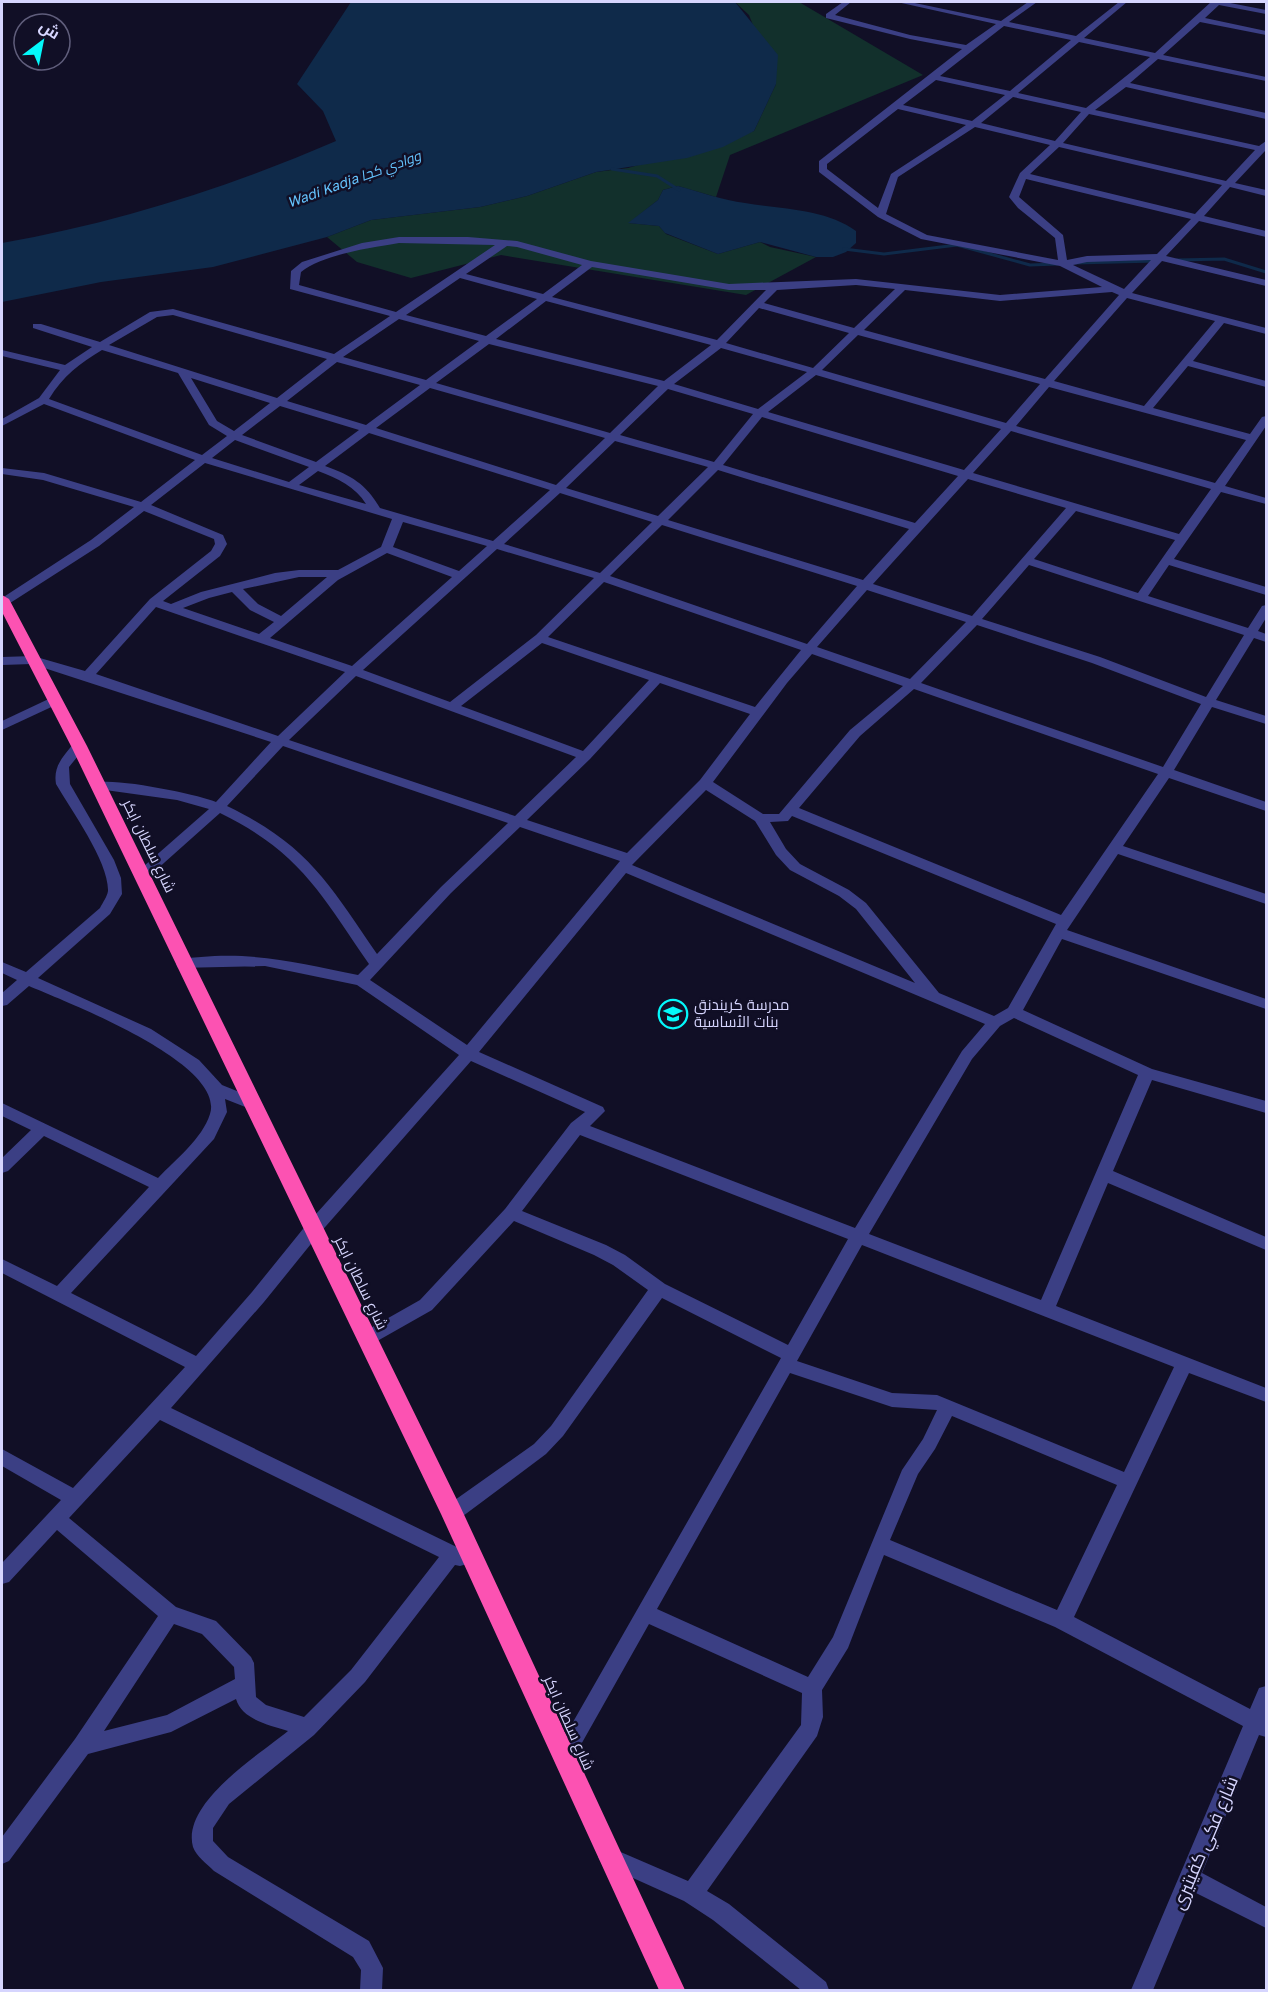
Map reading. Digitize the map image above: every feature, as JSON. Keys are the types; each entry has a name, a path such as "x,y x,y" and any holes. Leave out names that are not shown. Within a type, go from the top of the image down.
{"highway":[{"name":"شارع سلطان ابكر","path":"2,600 79,746 183,964 254,1104 452,1513 563,1758 672,1990"}],"street":[{"path":"847,2 829,16 910,37 968,48"},
{"path":"901,2 1266,79"},
{"path":"1033,2 968,48 822,163 822,170 881,215 924,237 1063,264 1110,289 1125,294 1266,331"},
{"path":"881,215 894,176 976,123 1123,2"},
{"path":"1063,264 1060,237 1021,206 1014,197 1023,175 1057,144 1086,112 1124,84 1216,2 1266,12"},
{"path":"1199,19 1266,33"},
{"path":"934,77 1086,112 1264,147"},
{"path":"1124,84 1266,116"},
{"path":"895,106 976,123 1266,193"},
{"path":"2,1576 198,1365 313,1229 469,1054 627,863 705,783 782,680 865,585 1008,428 1125,294 1264,147"},
{"path":"1023,175 1266,234"},
{"path":"1110,289 1000,298 856,282 729,287 590,264 505,243 468,240 399,240 322,257 305,264 296,271 294,287 487,340 666,385 1183,539"},
{"path":"2,600 68,562 236,436 276,401 395,315 505,243"},
{"path":"1063,264 1087,259 1159,257 1266,283"},
{"path":"291,486 590,264"},
{"path":"459,275 719,345 1266,501"},
{"path":"141,876 219,807 280,740 354,671 558,489 666,385 719,345 774,287"},
{"path":"451,707 540,638 605,578 716,466 760,413 814,372 903,287"},
{"path":"758,305 1252,438"},
{"path":"2,423 43,400 65,368 154,314 173,312 716,466 918,528"},
{"path":"1146,410 1222,319"},
{"path":"37,326 104,345 865,585 1096,660 1208,702 1266,720"},
{"path":"2,353 65,368"},
{"path":"1185,362 1266,384"},
{"path":"181,370 209,419 236,436 318,465 358,486 375,510"},
{"path":"43,400 206,459 291,486 498,543 605,578 914,683 1165,774 1266,807"},
{"path":"1142,597 1266,419"},
{"path":"2,471 26,472 144,506 219,537 221,544 216,553 154,602 88,676"},
{"path":"760,818 783,818 855,733 914,683 974,621 1073,507"},
{"path":"261,639 340,574 386,549 399,517"},
{"path":"386,549 460,576"},
{"path":"1025,560 1266,638"},
{"path":"1167,561 1266,591"},
{"path":"172,608 205,595 279,574 310,572 340,574"},
{"path":"235,588 254,607 281,621"},
{"path":"154,602 354,671 585,756"},
{"path":"563,1758 859,1236 967,1055 995,1022 1014,1012 1061,927 1165,774 1266,609"},
{"path":"540,638 759,713"},
{"path":"2,661 33,660 88,676 517,821 627,863 995,1022"},
{"path":"361,981 446,890 585,756 658,678"},
{"path":"2,726 55,700"},
{"path":"2,1001 105,911 115,894 114,878 107,860 63,784 63,766 79,746"},
{"path":"705,783 760,818 781,852 795,867 844,893 861,906 934,996"},
{"path":"98,785 219,807 291,852 314,874 377,965"},
{"path":"790,810 1061,927 1266,1004"},
{"path":"1116,848 1266,899"},
{"path":"183,964 225,960 265,961 361,981 469,1054 597,1111 577,1127 511,1213 426,1305 366,1339"},
{"path":"2,967 146,1033 194,1064 216,1089 254,1104"},
{"path":"1014,1012 1147,1073 1266,1107"},
{"path":"1046,1309 1147,1073"},
{"path":"60,1294 213,1129 219,1112 216,1089"},
{"path":"2,1109 161,1186"},
{"path":"577,1127 1266,1395"},
{"path":"2,1167 43,1128"},
{"path":"1104,1174 1266,1244"},
{"path":"511,1213 620,1260 659,1289 789,1360 892,1400 937,1402 1129,1482"},
{"path":"2,1266 198,1365"},
{"path":"452,1513 540,1449 557,1431 659,1289"},
{"path":"1062,1621 1185,1363"},
{"path":"692,1894 804,1739 813,1717 812,1688 841,1642 911,1470 929,1444 948,1406"},
{"path":"158,1410 360,1511 476,1565"},
{"path":"2,1457 73,1498"},
{"path":"56,1518 170,1614 209,1627 244,1663 243,1685 246,1701 260,1712 308,1728"},
{"path":"879,1544 1062,1621 1261,1726"},
{"path":"371,1990 372,1968 361,1949 221,1864 203,1845 203,1825 222,1797 308,1728 358,1676 452,1554"},
{"path":"645,1613 812,1688"},
{"path":"2,1854 82,1746 170,1614"},
{"path":"82,1746 171,1723 243,1685"},
{"name":"شارع فكي كفيتيرى","path":"1142,1990 1190,1878 1261,1726 1266,1695"},
{"path":"609,1857 692,1894 721,1912 818,1990"},
{"path":"1190,1878 1266,1918"}],"green space":[{"path":"735,2 799,2 923,75 730,155 716,197 678,186 663,190 658,200 629,223 659,226 666,234 718,254 760,242 770,247 816,257 746,295 501,255 411,278 357,262 327,237 371,220 480,207 527,196 596,172 628,168 754,131 776,84 749,15"}],"water":[{"name":"Wadi Kadja ووادي كجا","path":"351,2 735,2 778,55 776,84 754,131 723,147 687,158 596,172 527,196 480,207 371,220 327,237 213,267 101,282 2,302 2,243 87,225 172,202 255,174 336,141 323,111 297,84"},
{"path":"678,186 728,200 803,211 831,218 856,231 856,243 846,252 833,257 816,257 760,242 718,254 665,233 659,226 628,223 658,200 663,190"}],"waterway":[{"path":"612,169 657,176 679,190"},
{"path":"844,249 884,254 957,245 1030,265 1057,264"},
{"path":"1177,260 1224,259 1266,272"},
{"path":"1075,263 1156,261"}],"place":[{"name":"مدرسة كريندنق بنات الأساسية","path":"673,1014"}]}
